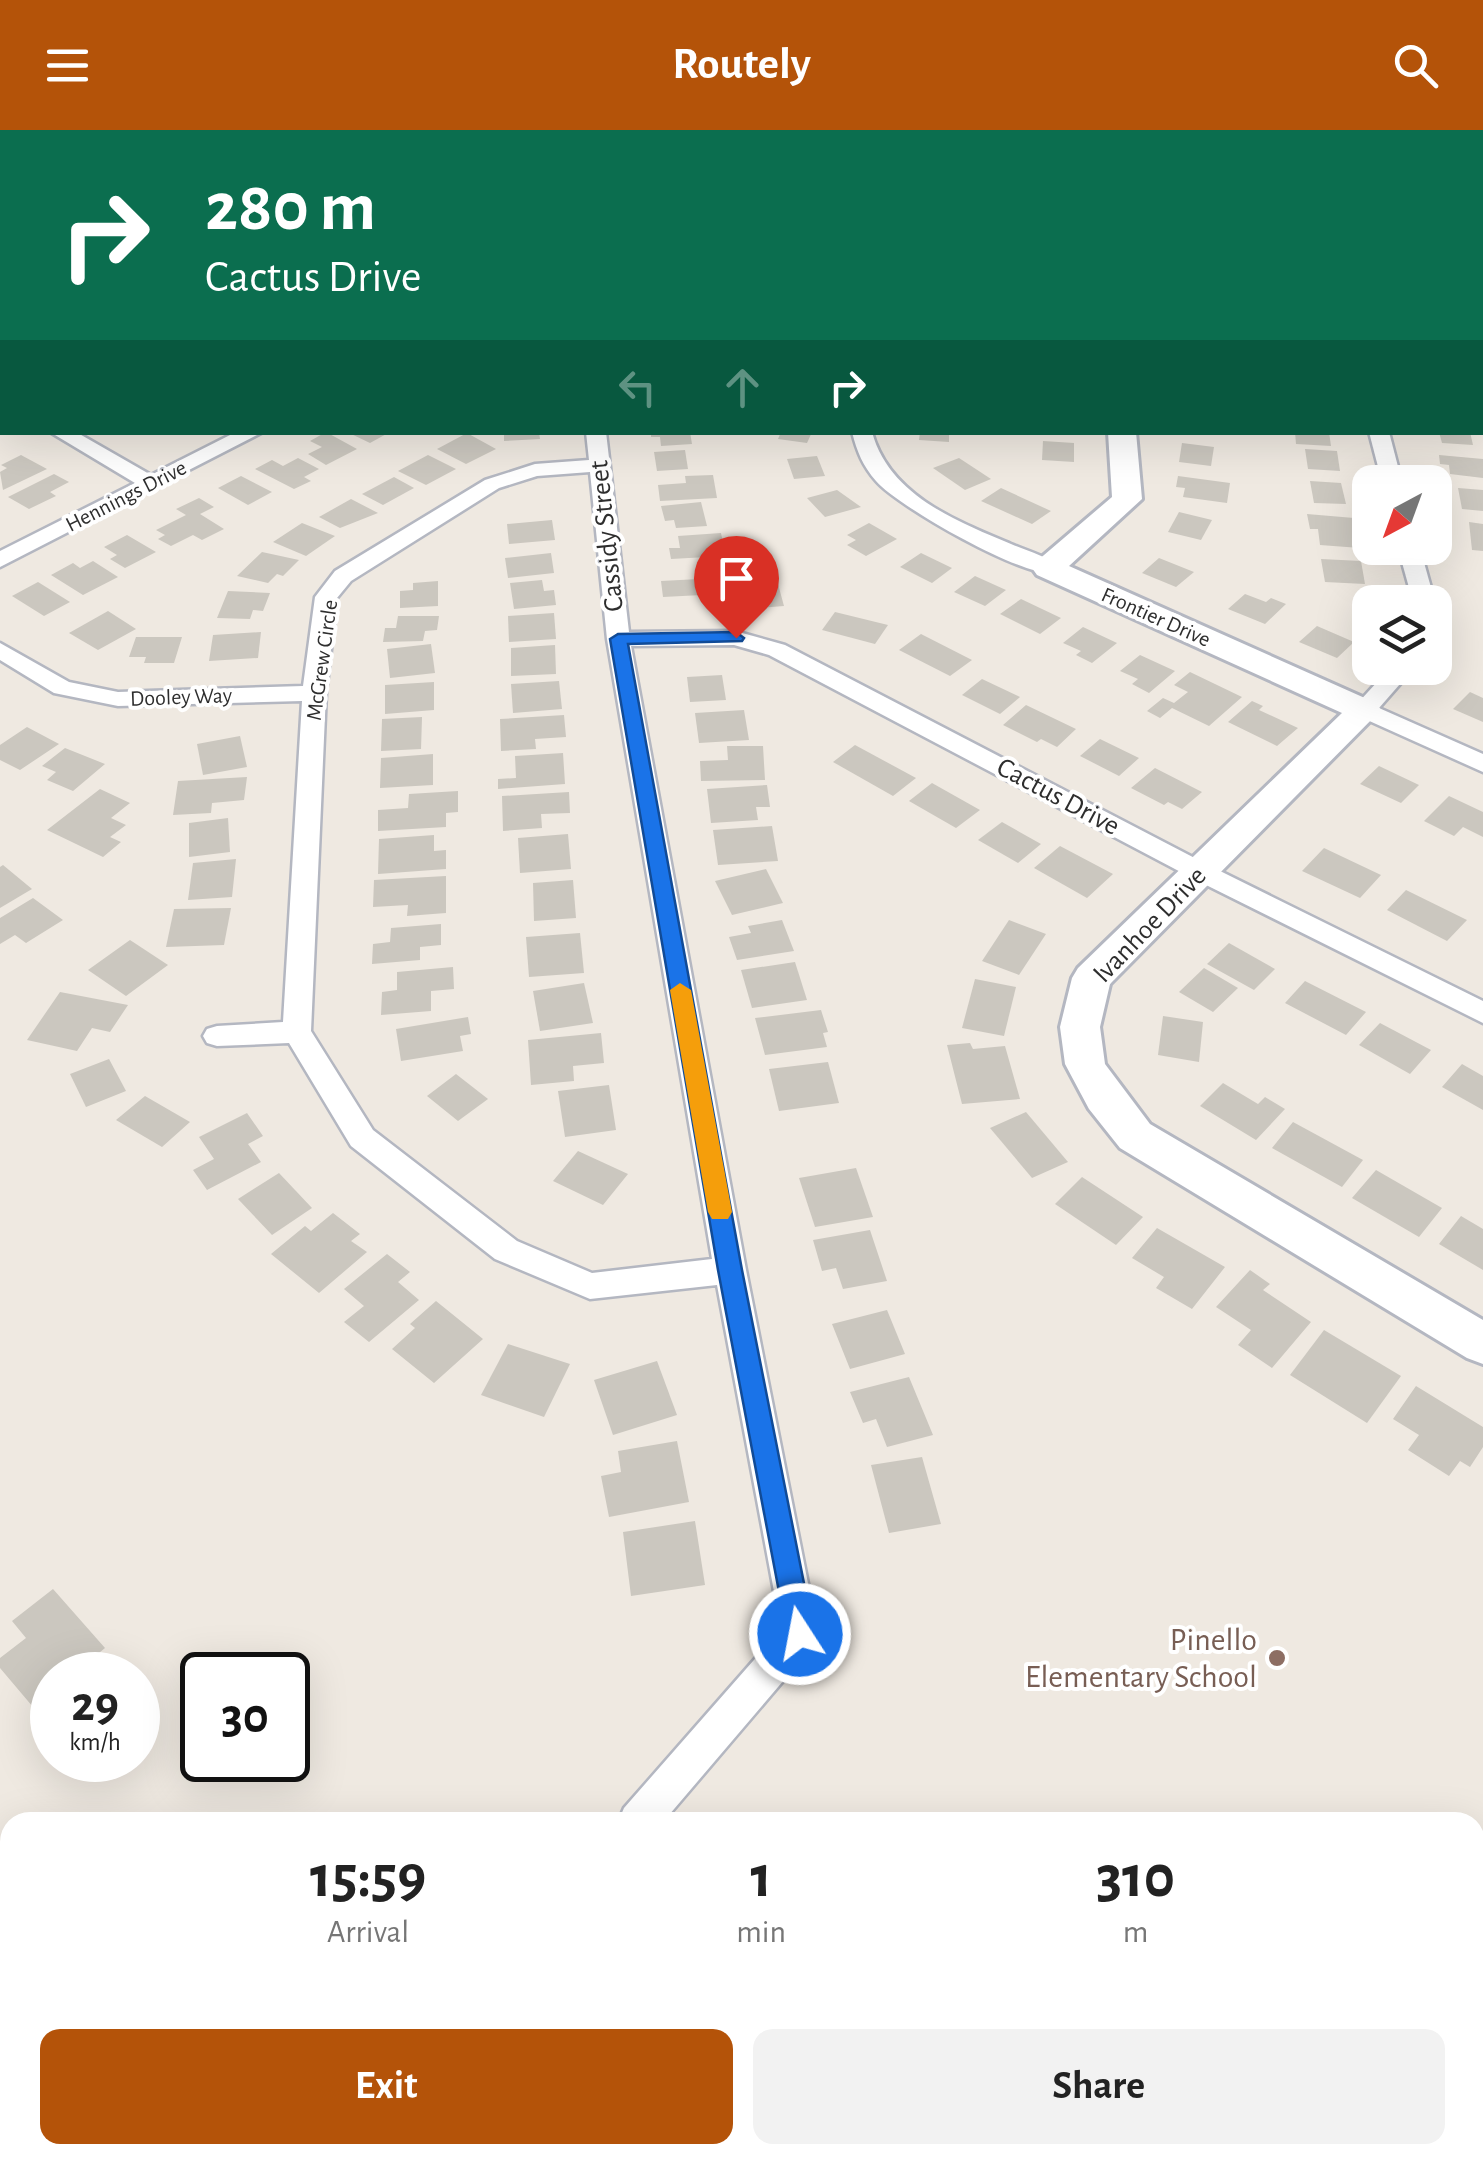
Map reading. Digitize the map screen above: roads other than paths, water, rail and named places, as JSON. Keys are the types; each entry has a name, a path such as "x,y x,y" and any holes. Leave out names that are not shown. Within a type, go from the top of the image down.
{"street":[{"path":"65,435 150,483"},
{"name":"Hennings Drive","path":"0,560 246,435"},
{"name":"Cassidy Street","path":"596,435 618,639 730,1270 800,1634 647,1812"},
{"name":"Frontier Drive","path":"863,435 873,466 914,506 1483,764"},
{"path":"1048,568 1127,499 1122,435"},
{"path":"1380,435 1388,465"},
{"name":"McGrew Circle","path":"298,1032 314,694 326,596 343,576 492,484 535,470 598,464"},
{"name":"Cactus Drive","path":"618,639 736,638 777,650 1201,872 1483,1012"},
{"name":"Dooley Way","path":"0,650 62,688 118,699 314,694"},
{"name":"Ivanhoe Drive","path":"1387,685 1092,978 1078,1014 1080,1048 1096,1090 1135,1136 1483,1344"},
{"path":"217,1036 298,1032 362,1138 506,1250 590,1286 730,1270"}],"place":[{"name":"Pinello Elementary School","path":"1277,1658"}]}
